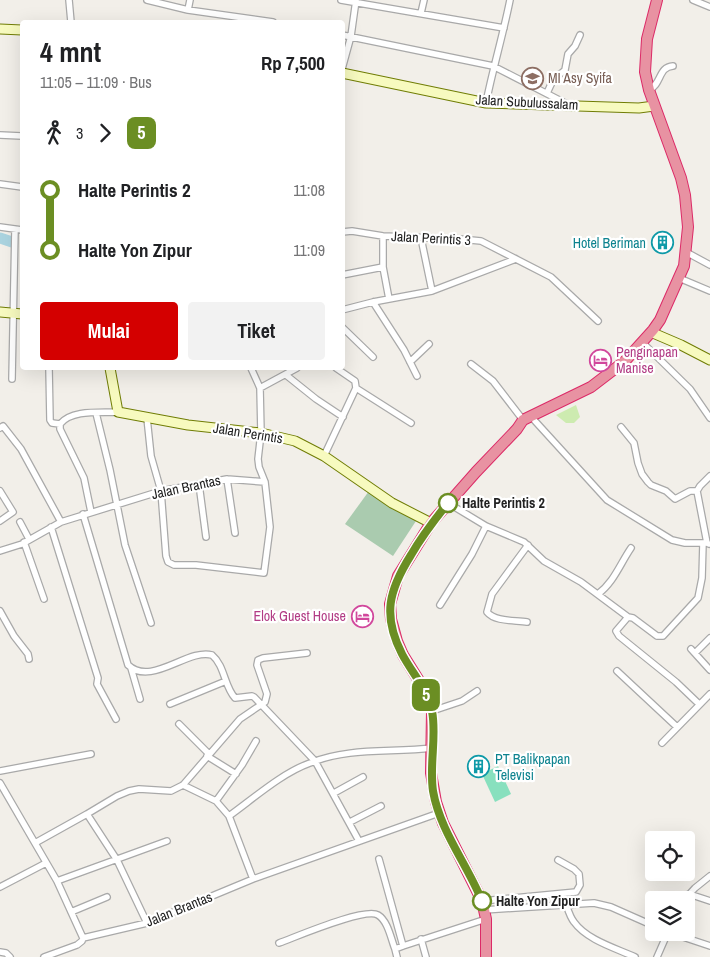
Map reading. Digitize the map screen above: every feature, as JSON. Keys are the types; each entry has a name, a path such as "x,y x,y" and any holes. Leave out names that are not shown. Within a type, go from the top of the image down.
{"highway":[{"path":"486,957 484,910 439,813 436,802 431,774 432,711 421,684 402,655 391,619 390,604 398,576 432,523 448,503 517,429 523,420 576,398 590,395 614,378 646,346 680,278 686,252 688,226 685,195 678,169 654,106 645,72 647,38 657,0"},
{"path":"517,429 525,428 576,398 612,372 652,332"}],"street":[{"path":"69,0 71,20"},
{"path":"147,0 161,1 188,10 259,20"},
{"path":"188,10 190,0"},
{"path":"341,0 356,1 504,28"},
{"path":"421,13 424,0"},
{"path":"486,103 493,66 510,0"},
{"path":"693,0 710,7"},
{"path":"345,58 351,36 356,1"},
{"path":"0,29 20,30"},
{"path":"345,35 493,66 568,104"},
{"path":"547,93 553,80 565,70 568,54 575,46 580,35"},
{"path":"649,90 656,85 664,68 666,66 673,66"},
{"name":"Jalan Subulussalam","path":"345,74 486,103 568,104 639,108 654,106"},
{"path":"0,135 20,136"},
{"path":"0,184 20,187"},
{"path":"0,227 20,230"},
{"path":"12,379 18,314 15,229"},
{"name":"Jalan Perintis 3","path":"345,232 383,236 481,241 551,277 598,321"},
{"path":"383,236 384,267 389,300"},
{"path":"422,238 432,291"},
{"path":"686,252 710,265"},
{"path":"345,309 432,291 516,259"},
{"path":"345,274 384,267"},
{"path":"680,278 710,291"},
{"path":"373,302 417,376"},
{"path":"0,312 18,314"},
{"path":"345,330 373,357"},
{"path":"652,332 710,360"},
{"path":"410,362 429,344"},
{"path":"646,346 690,389 710,418"},
{"path":"471,364 494,381 523,420"},
{"path":"49,370 50,420 52,423 60,424"},
{"path":"91,512 84,478 60,429 60,424 65,419 74,415 118,412 110,370"},
{"path":"146,418 151,456 161,491 166,556 170,563 174,565 196,565 264,573 270,526 265,482 258,459 261,433 260,388 252,370"},
{"path":"260,388 294,370"},
{"path":"324,456 356,388 356,381 339,370"},
{"path":"286,375 316,400 343,417"},
{"path":"356,388 411,423"},
{"name":"Jalan Perintis","path":"118,412 188,425 261,433 295,441 324,456 392,503 432,523"},
{"path":"96,413 125,545 151,623"},
{"path":"535,421 607,500 672,540 685,543 707,544"},
{"path":"1,425 21,449 61,522"},
{"path":"620,427 634,443 642,474 650,484 666,491 675,498 690,490 697,491"},
{"path":"448,503 486,526 528,545 544,561 580,582 661,637 694,604 699,595 707,544 697,491 710,476"},
{"path":"227,479 235,533"},
{"name":"Jalan Brantas","path":"0,551 27,541 61,522 161,491 227,479 265,482"},
{"path":"198,484 206,537"},
{"path":"0,491 13,512 0,521"},
{"path":"83,514 126,661 132,668 140,699"},
{"path":"20,522 44,599"},
{"path":"440,605 472,554 486,526"},
{"path":"51,527 98,676 99,682 97,684 116,719"},
{"path":"527,622 492,616 487,612 492,594 528,545"},
{"path":"598,594 607,588 613,580 631,548"},
{"path":"0,611 14,636 28,654 28,659"},
{"path":"628,616 617,628 617,634 676,682 699,704"},
{"path":"710,638 693,651 710,670"},
{"path":"35,843 129,791 171,791 183,785 244,715 262,704 267,694 257,665 258,660 308,653"},
{"path":"132,668 143,672 152,671 202,654 209,654 217,660 230,691 235,698 252,696 262,704 315,761 359,841"},
{"path":"617,671 678,727"},
{"path":"170,704 226,681"},
{"path":"432,711 462,701 477,691"},
{"path":"662,743 710,694"},
{"path":"179,724 208,755 236,774"},
{"path":"216,801 236,774 256,741"},
{"path":"229,816 289,774 315,761 351,753 432,748"},
{"path":"0,771 91,754"},
{"path":"334,793 363,777"},
{"path":"0,783 57,881 82,938"},
{"path":"183,785 216,801 229,816 253,879"},
{"path":"350,822 381,806"},
{"name":"Jalan Brantas","path":"44,957 77,945 82,941 82,938 147,923 253,879 439,813"},
{"path":"87,814 117,860 147,923"},
{"path":"57,881 167,841"},
{"path":"379,859 403,946"},
{"path":"395,949 484,910 576,892 580,885 579,874 558,860"},
{"path":"0,887 46,863"},
{"path":"692,891 710,876"},
{"path":"695,896 710,901"},
{"path":"71,912 107,897"},
{"path":"484,910 594,903 611,907 645,922"},
{"path":"566,904 572,919 584,932 635,957"},
{"path":"278,943 354,916 372,913 378,914 383,919 397,957"},
{"path":"421,939 426,957"},
{"path":"657,957 664,941"},
{"path":"695,941 710,946"},
{"path":"0,952 6,953 10,957"}],"green space":[{"path":"576,405 580,417 574,423 566,423 556,415"},
{"path":"369,491 416,521 393,556 345,524"},
{"path":"498,766 511,794 495,802 482,774"}],"waterway":[{"path":"0,238 12,242"}],"bus line":[{"name":"5","path":"448,503 432,523 398,576 390,604 391,619 393,631 402,655 421,684 432,711 431,774 436,802 443,823 482,901"}],"place":[{"name":"MI Asy Syifa","path":"532,78"},
{"name":"Hotel Beriman","path":"662,243"},
{"name":"Penginapan Manise","path":"600,360"},
{"name":"Halte Perintis 2","path":"448,503"},
{"name":"Elok Guest House","path":"362,616"},
{"name":"PT Balikpapan Televisi","path":"479,767"},
{"name":"Halte Yon Zipur","path":"482,901"}]}
